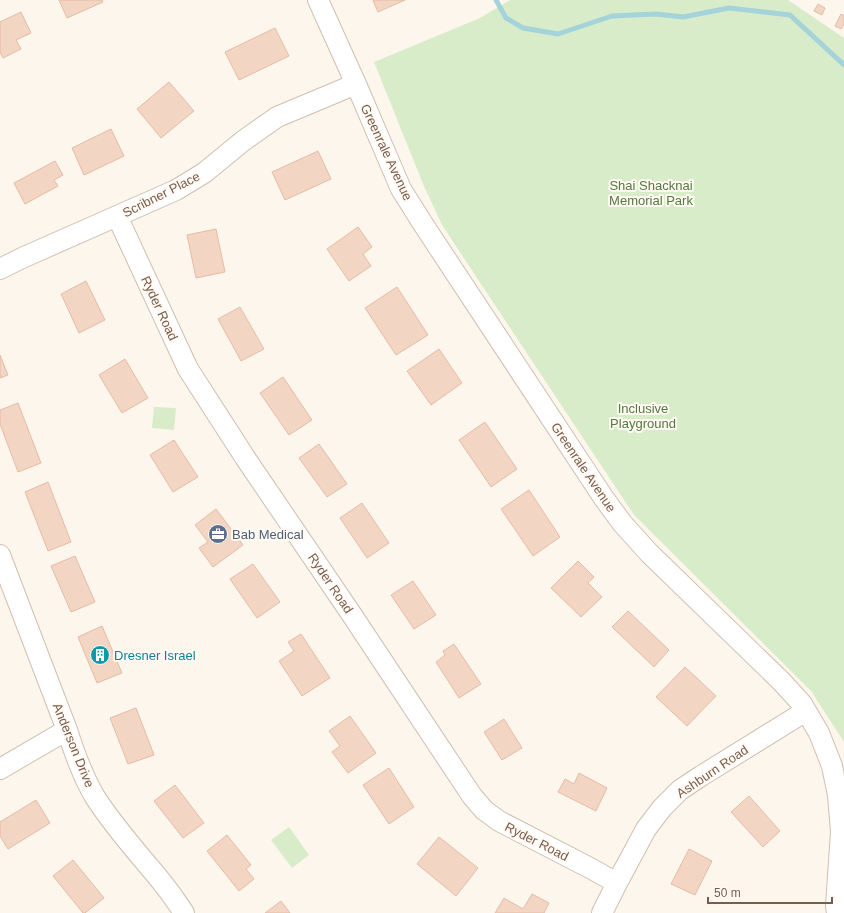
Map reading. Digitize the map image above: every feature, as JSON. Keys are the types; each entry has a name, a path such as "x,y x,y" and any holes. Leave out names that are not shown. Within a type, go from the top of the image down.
{"street":[{"name":"Greenrale Avenue","path":"318,0 402,188 427,231 612,510 649,553 781,681 802,704 820,733 832,766 838,795 841,832 836,906 837,913"},
{"name":"Scribner Place","path":"0,269 176,190 198,176 277,117 356,84"},
{"name":"Ryder Road","path":"117,216 188,369 246,459 472,796 484,810 499,821 617,883"},
{"name":"Anderson Drive","path":"0,555 77,759 94,795 118,830 162,882 184,913"},
{"name":"Ashburn Road","path":"602,913 646,829 662,808 680,790 806,711"},
{"path":"0,769 67,730"}],"green space":[{"name":"Shai Shacknai Memorial Park","path":"510,0 788,0 844,38 844,742 811,691 634,515 442,225 423,184 374,62 480,18"},
{"path":"154,407 176,408 174,430 152,428"},
{"path":"289,827 309,855 292,868 271,840"}],"building":[{"path":"59,0 102,0 103,2 67,18"},
{"path":"373,0 405,0 378,12"},
{"path":"818,4 825,8 822,15 814,11"},
{"path":"21,12 31,33 16,40 21,49 3,58 0,52 0,22"},
{"path":"841,14 844,16 844,24 841,29 835,26"},
{"path":"275,28 289,56 239,80 225,52"},
{"path":"169,82 194,111 161,138 137,109"},
{"path":"111,129 124,156 84,175 72,148"},
{"path":"318,151 331,179 285,200 272,172"},
{"path":"55,161 63,175 54,180 58,186 25,204 14,183"},
{"path":"358,227 372,247 363,254 371,266 349,281 327,249"},
{"path":"216,229 225,272 196,278 187,235"},
{"path":"86,281 105,320 79,333 61,294"},
{"path":"397,287 428,335 396,355 365,308"},
{"path":"240,307 264,349 241,361 218,319"},
{"path":"439,349 462,383 431,405 407,371"},
{"path":"0,355 8,375 0,378"},
{"path":"125,359 148,398 122,413 99,375"},
{"path":"283,377 312,420 289,435 260,393"},
{"path":"18,403 41,463 18,472 0,424 0,410"},
{"path":"485,422 517,469 491,487 459,440"},
{"path":"174,440 198,477 173,492 150,455"},
{"path":"319,444 347,484 327,497 299,458"},
{"path":"48,482 71,542 48,551 25,492"},
{"path":"529,490 560,537 533,556 501,509"},
{"path":"362,503 389,543 367,558 340,518"},
{"name":"Bab Medical","path":"216,509 243,545 213,567 199,548 208,542 195,525"},
{"path":"75,556 95,602 71,612 51,566"},
{"path":"578,561 594,577 588,583 602,597 581,617 551,588"},
{"path":"253,564 280,602 257,618 230,579"},
{"path":"413,581 436,615 414,629 391,595"},
{"path":"628,611 669,650 654,667 612,627"},
{"name":"Dresner Israel","path":"102,626 122,673 97,683 78,637"},
{"path":"301,634 330,678 302,696 279,661 294,651 288,642"},
{"path":"454,644 481,684 459,698 436,662 445,655 443,651"},
{"path":"685,667 716,696 687,726 656,697"},
{"path":"136,708 154,755 128,764 110,718"},
{"path":"350,716 376,753 348,773 332,752 340,746 329,731"},
{"path":"504,719 522,748 502,760 484,732"},
{"path":"389,768 414,807 389,824 363,785"},
{"path":"579,773 607,788 596,811 558,792 565,779 574,784"},
{"path":"175,785 204,823 183,838 154,801"},
{"path":"749,796 780,831 763,847 731,812"},
{"path":"36,800 50,823 8,849 0,836 0,822"},
{"path":"227,835 251,865 246,869 254,879 239,891 207,851"},
{"path":"439,837 478,868 456,896 417,864"},
{"path":"689,849 712,861 695,895 671,884"},
{"path":"73,860 104,898 85,913 83,913 53,876"},
{"path":"532,894 549,903 544,913 495,913 504,898 523,909"},
{"path":"281,901 290,913 265,913"}],"waterway":[{"path":"496,0 506,18 523,28 558,34 612,16 656,14 683,17 729,8 790,15 844,65"}],"place":[{"name":"Bab Medical","path":"218,534"},
{"name":"Dresner Israel","path":"100,655"}],"park label":[{"name":"Inclusive Playground","path":"643,416"}]}
